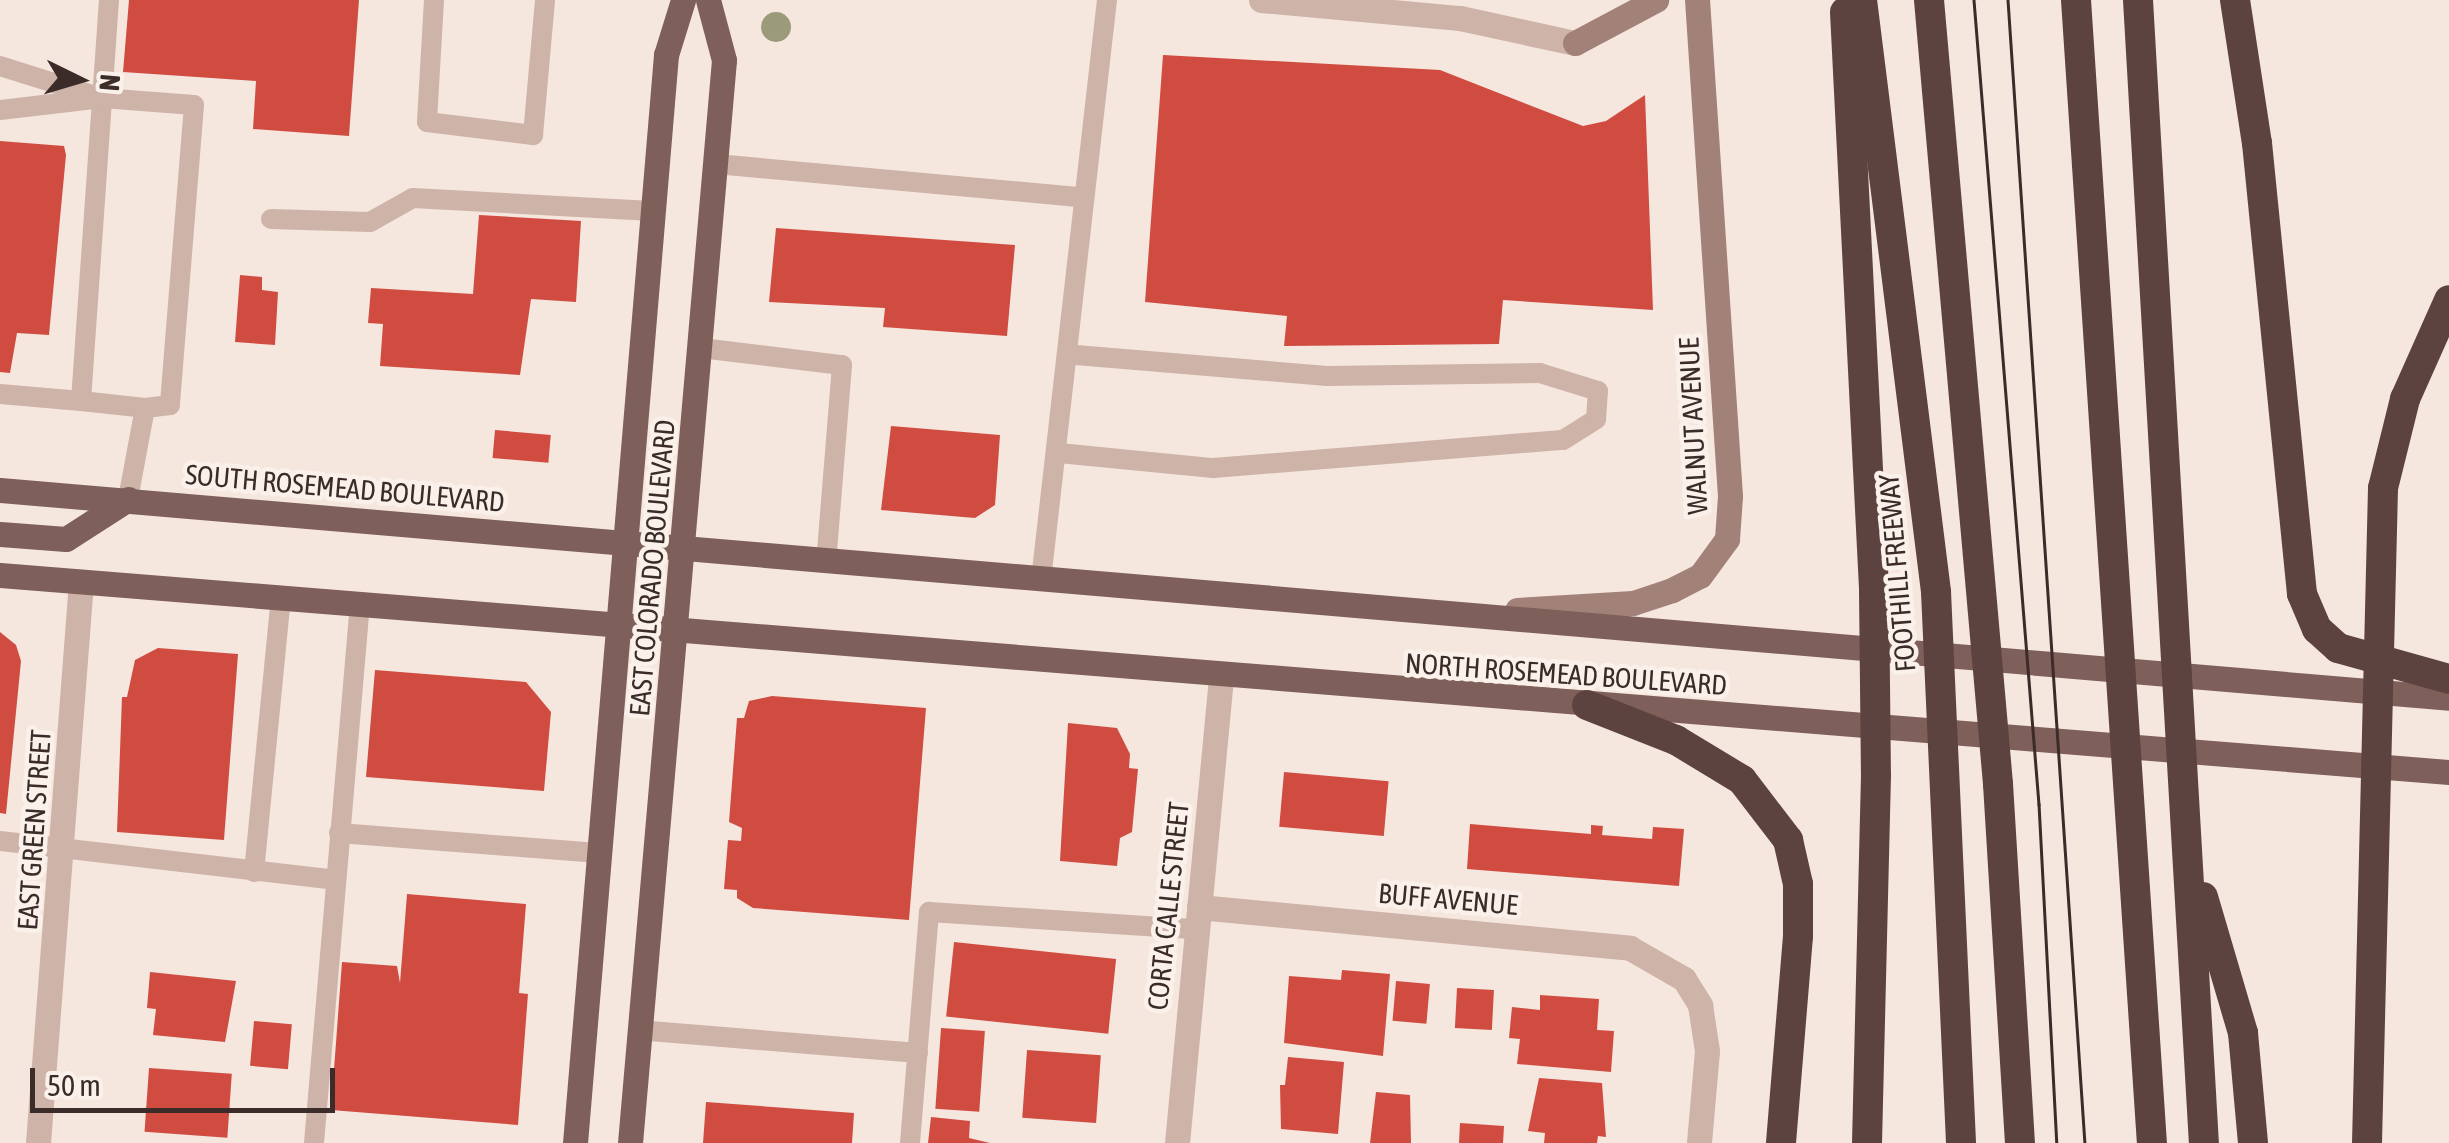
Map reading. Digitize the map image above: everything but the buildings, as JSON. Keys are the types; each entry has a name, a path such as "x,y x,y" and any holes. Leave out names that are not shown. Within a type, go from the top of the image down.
{"highway":[{"path":"1844,0 1874,590 1876,776 1867,1143"},
{"name":"FOOTHILL FREEWAY","path":"1862,0 1936,592 1961,1143"},
{"path":"1929,0 1998,784 2020,1143"},
{"path":"2076,0 2152,1143"},
{"path":"2138,0 2204,1143"},
{"path":"2234,0 2257,143 2302,594 2317,629 2338,648 2449,679"},
{"path":"2367,1143 2383,488 2405,398 2449,300"},
{"path":"1587,705 1676,740 1742,780 1788,840 1798,884 1798,936 1781,1143"},
{"path":"2188,846 2243,1034 2253,1143"}],"main road":[{"name":"EAST COLORADO BOULEVARD","path":"575,1143 622,543 666,55 683,0"},
{"name":"EAST COLORADO BOULEVARD","path":"630,1143 685,550 724,60 708,0"},
{"path":"1575,43 1656,0"},
{"name":"WALNUT AVENUE","path":"1441,613 1632,604 1700,576 1727,538 1730,496 1697,0"},
{"name":"SOUTH ROSEMEAD BOULEVARD","path":"0,490 685,550"},
{"path":"0,534 66,539 128,499"},
{"name":"NORTH ROSEMEAD BOULEVARD","path":"685,550 2449,698"},
{"path":"0,576 678,628"},
{"name":"NORTH ROSEMEAD BOULEVARD","path":"678,628 1587,705 2449,772"}],"street":[{"path":"1261,0 1461,9 1575,43"},
{"name":"EAST GREEN STREET","path":"38,1143 82,582"},
{"name":"CORTA CALLE STREET","path":"1177,1143 1221,675"},
{"name":"BUFF AVENUE","path":"1197,918 1595,942 1630,948 1684,980 1700,1005 1707,1051 1699,1143"}],"lane":[{"path":"81,402 108,0"},
{"path":"434,0 427,122 532,135 546,0"},
{"path":"1041,580 1059,453 1081,197 1107,0"},
{"path":"0,66 102,98"},
{"path":"0,110 102,98 194,105 170,405 145,408 0,394"},
{"path":"716,164 1081,197"},
{"path":"271,219 370,222 414,198 652,211"},
{"path":"701,348 842,365 826,562"},
{"path":"1059,453 1213,468 1563,440 1596,419 1598,392 1540,373 1327,376 1066,354"},
{"path":"128,499 145,408"},
{"path":"254,872 281,597"},
{"path":"314,1143 360,603"},
{"path":"340,833 598,853"},
{"path":"0,841 64,845 335,880"},
{"path":"910,1143 929,912 1197,918"},
{"path":"638,1030 918,1053"}],"tram line":[{"path":"1974,0 2039,804 2057,1143"},
{"path":"2008,0 2085,1143"}]}
